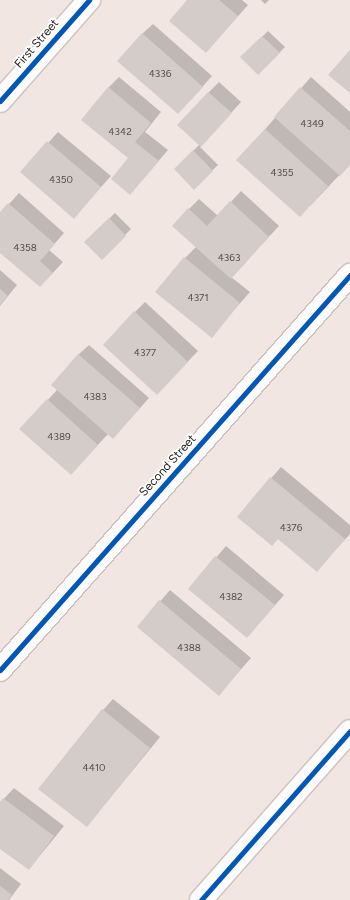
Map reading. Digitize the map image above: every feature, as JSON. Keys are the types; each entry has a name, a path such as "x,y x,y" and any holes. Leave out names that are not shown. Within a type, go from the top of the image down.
{"street":[{"name":"First Street","path":"0,101 89,0"},
{"name":"Second Street","path":"0,670 350,275"},
{"path":"201,900 350,731"}],"building":[{"path":"187,0 219,0 238,16 206,53 169,21"},
{"path":"142,33 203,87 178,114 117,61"},
{"path":"262,36 280,53 258,75 240,57"},
{"path":"350,50 350,93 328,75"},
{"path":"108,87 151,123 135,142 159,161 130,195 111,179 128,158 81,120"},
{"path":"300,87 350,131 350,165 340,176 274,117"},
{"path":"208,92 232,113 201,147 177,125"},
{"path":"265,129 328,186 300,217 236,160"},
{"path":"47,141 101,187 74,219 20,172"},
{"path":"193,150 213,171 194,190 174,169"},
{"path":"230,201 269,237 231,279 172,226 188,208 207,226"},
{"path":"8,203 55,244 40,261 53,273 40,287 0,253 0,212"},
{"path":"109,218 126,236 102,260 84,242"},
{"path":"184,257 240,303 212,338 155,292"},
{"path":"0,289 8,296 0,305"},
{"path":"134,311 188,362 157,395 103,345"},
{"path":"78,354 140,408 113,439 51,385"},
{"path":"47,399 98,445 71,475 19,429"},
{"path":"270,477 345,539 317,572 278,539 272,546 237,517"},
{"path":"215,556 275,605 247,638 188,589"},
{"path":"159,600 241,669 219,696 137,627"},
{"path":"102,709 150,748 87,827 38,789"},
{"path":"3,798 54,836 29,870 0,849 0,802"},
{"path":"0,886 12,895 8,900 0,900"}],"cycle path":[{"path":"0,101 89,0"},
{"path":"0,670 350,275"},
{"path":"201,900 350,731"}]}
